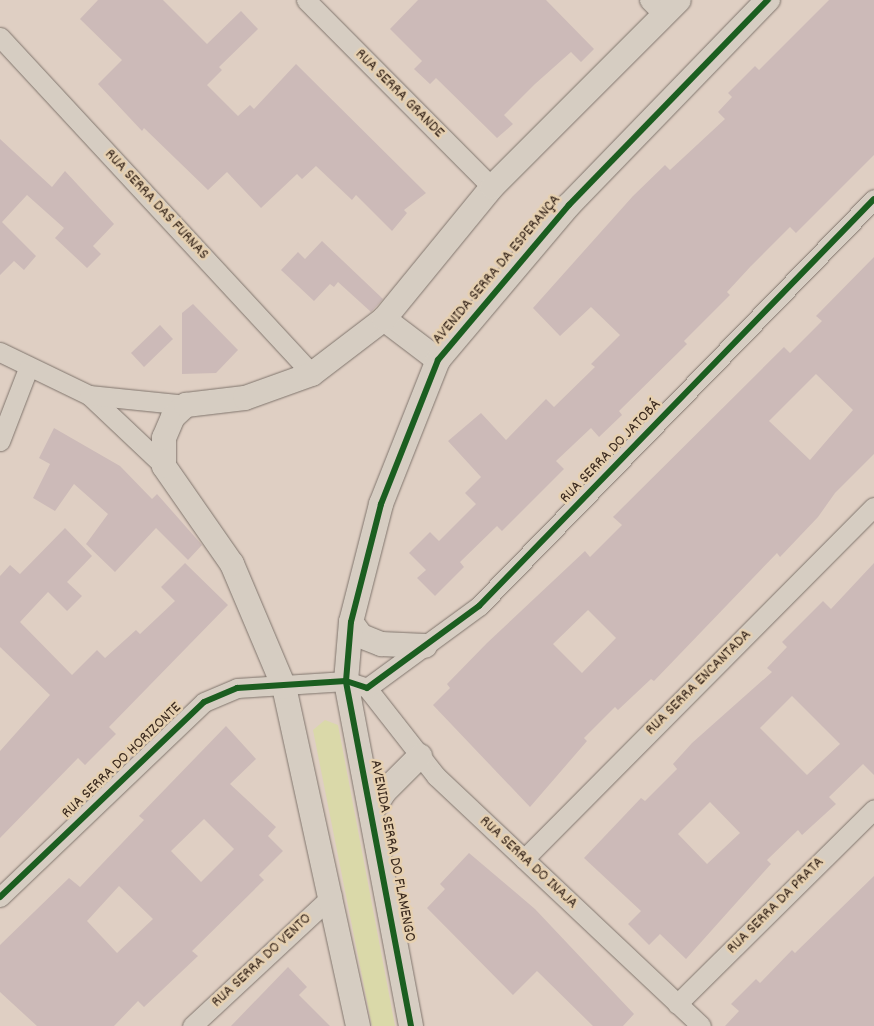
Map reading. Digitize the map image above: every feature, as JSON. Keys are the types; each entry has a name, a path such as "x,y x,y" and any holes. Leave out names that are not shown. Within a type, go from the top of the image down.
{"street":[{"name":"RUA SERRA GRANDE","path":"306,0 492,187"},
{"name":"AVENIDA SERRA DA ESPERANÇA","path":"356,684 351,622 381,504 438,360 570,205 768,0"},
{"path":"89,395 186,405 245,398 312,374 384,319 492,187 664,5"},
{"name":"RUA SERRA DAS FURNAS","path":"0,37 312,374"},
{"name":"RUA SERRA DO JATOBÁ","path":"356,684 425,646 479,606 874,199"},
{"path":"384,319 438,360"},
{"path":"0,352 89,395 164,466 232,564 284,687 332,896 358,1026"},
{"path":"0,441 29,366"},
{"path":"164,466 164,438 173,417 186,405"},
{"name":"RUA SERRA ENCANTADA","path":"524,860 874,507"},
{"path":"351,622 361,636 381,644 425,646"},
{"name":"RUA SERRA DO HORIZONTE","path":"0,897 204,702 237,688 356,684"},
{"name":"RUA SERRA DO INAJA","path":"356,684 436,776 701,1026"},
{"name":"AVENIDA SERRA DO FLAMENGO","path":"356,684 371,814 411,1026"},
{"path":"371,814 384,792 420,756"},
{"name":"RUA SERRA DA PRATA","path":"677,1004 874,809"},
{"name":"RUA SERRA DO VENTO","path":"192,1026 332,896"}],"green space":[{"path":"325,720 338,725 395,1026 372,1026 313,730"}],"building":[{"path":"98,0 163,0 207,44 241,11 258,29 219,67 222,70 207,85 238,116 250,105 254,109 296,64 426,193 404,210 407,213 392,231 356,195 352,200 316,166 302,179 297,174 261,208 227,172 208,190 144,128 142,131 98,84 122,60 80,19"},
{"path":"418,0 546,0 594,49 581,62 571,52 535,84 504,115 513,124 497,138 436,78 430,84 414,69 422,61 390,29"},
{"path":"829,0 874,0 874,155 796,233 790,227 751,266 727,292 730,295 684,341 687,344 619,411 622,415 599,437 591,428 556,461 564,469 502,531 497,526 460,562 464,567 435,596 417,578 426,570 409,553 430,532 439,541 476,504 465,493 481,477 448,441 481,413 506,440 546,399 554,407 595,367 591,364 620,335 591,307 560,336 533,308 633,196 665,165 670,170 725,119 718,112 732,97 728,93 755,66 759,70"},
{"path":"0,139 52,187 65,171 114,224 93,246 101,254 87,268 55,238 64,228 27,195 2,222 36,256 24,270 14,261 0,275"},
{"path":"322,241 383,299 371,312 338,282 334,287 330,284 314,301 281,270 298,252 305,259"},
{"path":"874,257 874,454 835,493 818,517 780,557 777,553 654,681 651,679 618,710 615,707 584,738 587,741 530,807 433,705 450,688 447,684 487,643 585,551 590,557 622,525 613,517 784,347 790,353 822,321 816,316","holes":["816,374 853,410 810,460 769,421","588,610 616,638 582,673 553,644"]},
{"path":"193,304 238,350 216,373 182,374 182,313"},
{"path":"160,325 173,339 144,367 131,353"},
{"path":"54,428 120,466 152,499 157,494 202,545 188,560 156,528 115,572 86,544 108,514 74,484 55,511 33,498 50,464 39,458"},
{"path":"65,528 92,556 67,582 82,596 67,611 48,592 20,622 72,675 97,650 105,658 136,630 140,634 175,601 161,587 185,563 228,605 109,727 116,734 85,765 78,758 0,838 0,751 50,695 0,647 0,576 10,565 20,574"},
{"path":"874,563 874,775 863,764 829,797 836,804 802,835 798,830 767,860 771,864 686,959 660,934 649,945 628,924 641,911 584,858 641,798 645,801 677,769 673,764 692,743 772,672 767,668 787,647 782,642 823,601 831,609","holes":["792,696 840,744 807,775 760,728","710,802 740,833 707,864 678,834"]},
{"path":"226,726 256,759 230,784 276,827 268,836 283,851 259,875 264,880 192,951 198,956 144,1007 138,1001 114,1026 37,1026 0,992 0,945 69,878 80,887 144,820 139,816","holes":["204,819 234,849 201,882 171,851","119,886 153,919 117,953 87,921"]},
{"path":"469,853 535,909 634,1014 623,1026 593,1026 537,971 513,995 427,908 445,889 440,884"},
{"path":"874,876 874,1026 725,1026 739,1011 731,1004 756,979 760,983 792,950 795,953"},
{"path":"288,967 307,987 299,995 330,1026 231,1026"}],"cycle path":[{"path":"411,1026 346,681 351,622 381,504 438,360 569,205 768,0"},
{"path":"0,897 204,702 237,688 346,681 367,688 479,606 874,199"}]}
